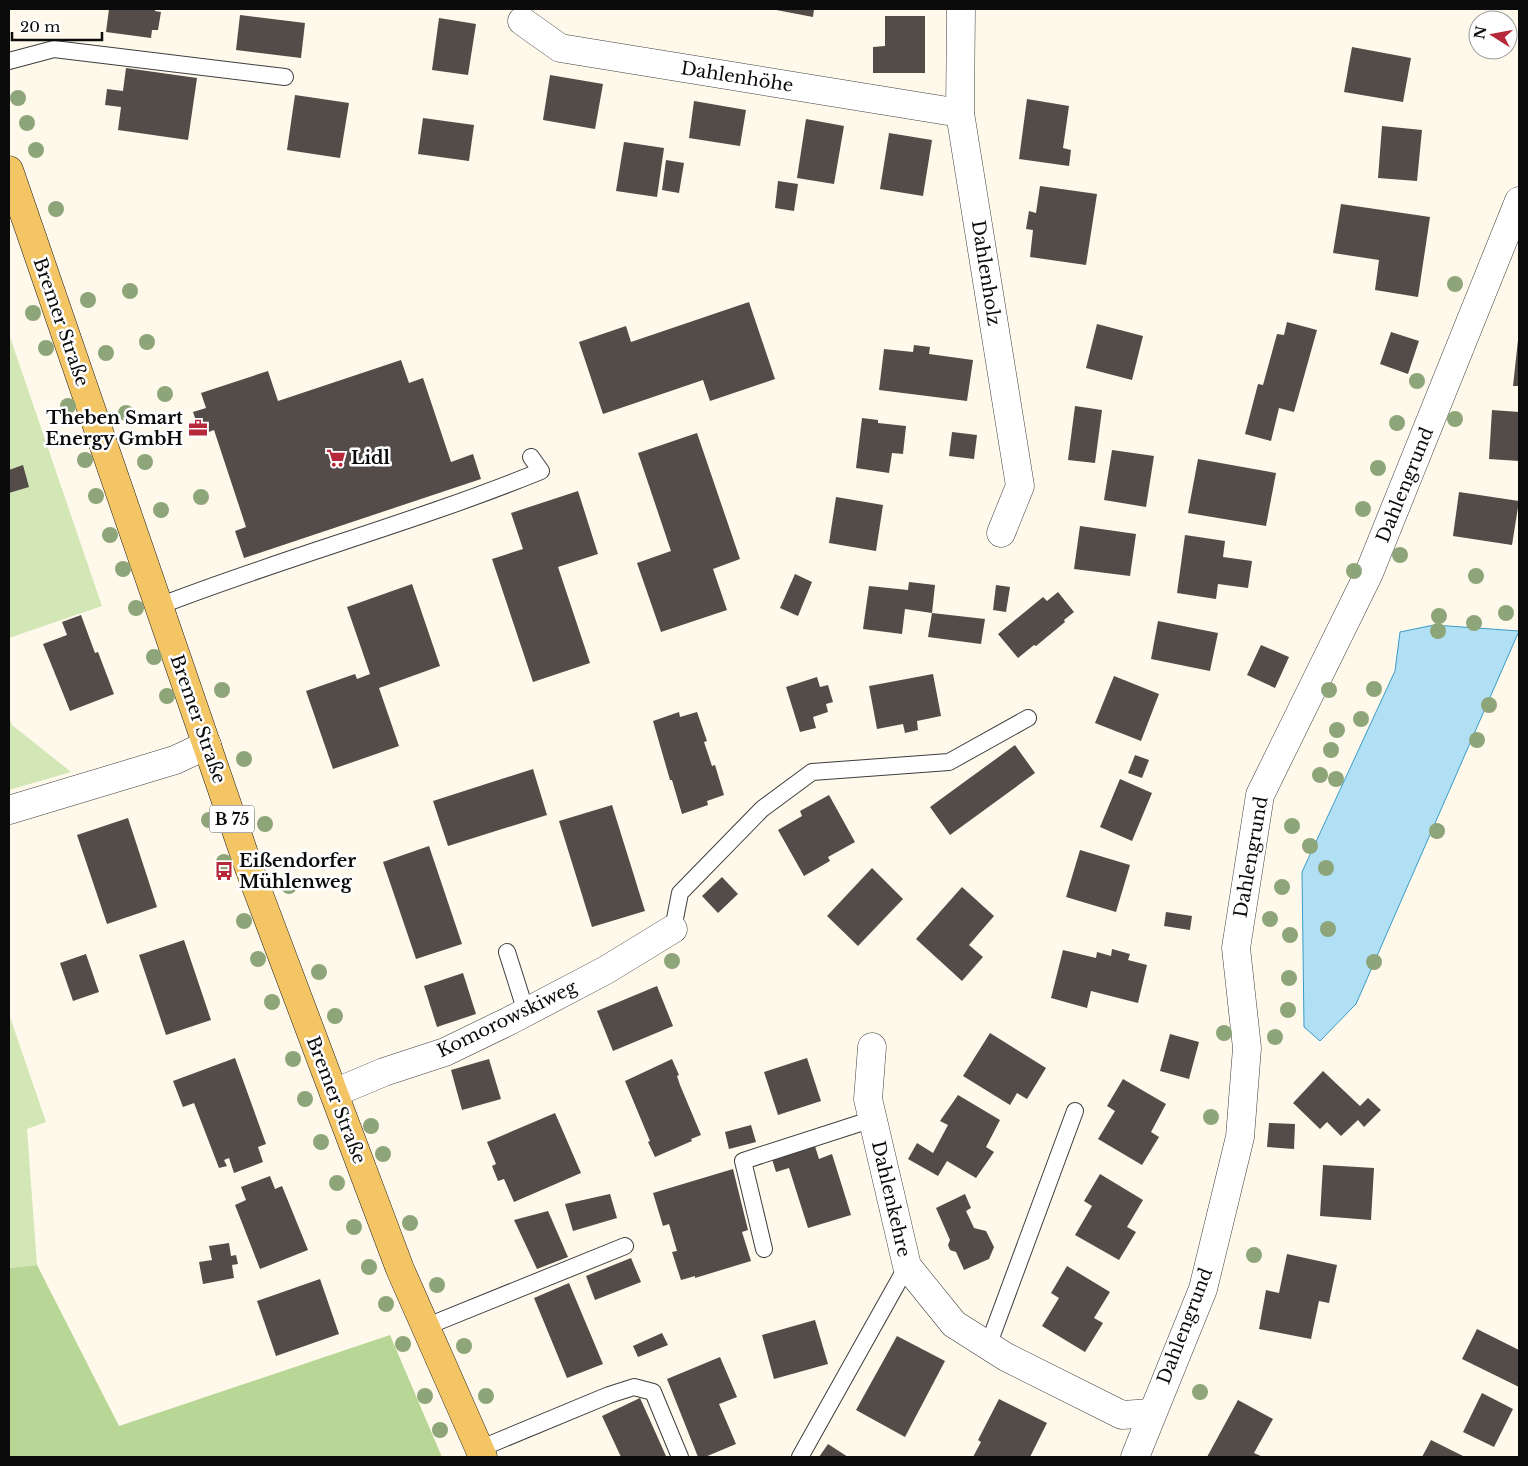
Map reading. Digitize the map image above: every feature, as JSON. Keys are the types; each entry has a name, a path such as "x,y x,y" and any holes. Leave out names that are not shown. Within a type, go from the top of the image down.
{"main road":[{"name":"Bremer Straße","path":"9,170 249,868 400,1269 481,1453"}],"street":[{"name":"Dahlenholz","path":"961,9 960,113 1020,486 1001,532"},
{"name":"Dahlenhöhe","path":"522,21 560,48 960,113"},
{"name":"Dahlengrund","path":"1134,1457 1203,1289 1240,1137 1247,1048 1236,948 1260,795 1369,573 1519,201"},
{"path":"9,810 175,760 207,746"},
{"name":"Komorowskiweg","path":"334,1093 384,1072 445,1052 606,970 673,929"},
{"name":"Dahlenkehre","path":"872,1047 868,1099 907,1266 954,1324 1006,1357 1122,1415 1152,1413"}],"lane":[{"path":"9,61 54,49 285,77"},
{"path":"159,606 219,583 492,491 541,470 530,457"},
{"path":"673,929 680,893 762,809 812,772 949,762 1028,718"},
{"path":"507,952 526,1012"},
{"path":"988,1346 1075,1111"},
{"path":"764,1249 743,1161 873,1119"},
{"path":"425,1327 625,1246"},
{"path":"800,1457 907,1266"},
{"path":"481,1453 609,1395 634,1388 653,1392 680,1457"}],"green space":[{"path":"9,334 102,606 9,638"},
{"path":"9,716 12,725 71,772 9,790"},
{"path":"9,1014 46,1122 27,1129 37,1265 9,1268"},
{"path":"37,1265 119,1426 390,1335 442,1457 9,1457 9,1268"}],"water":[{"path":"1434,625 1519,631 1356,1004 1320,1041 1304,1027 1302,872 1395,671 1400,632"}],"building":[{"path":"109,9 155,9 155,11 161,12 158,30 152,30 151,38 106,32"},
{"path":"771,9 814,9 813,17"},
{"path":"240,15 305,23 301,58 236,50"},
{"path":"885,16 925,16 925,73 873,73 873,47 885,46"},
{"path":"439,18 476,24 468,75 432,70"},
{"path":"1352,47 1411,58 1403,102 1344,92"},
{"path":"126,68 197,78 188,140 118,130 121,107 105,105 107,89 123,91"},
{"path":"550,75 603,84 595,129 543,120"},
{"path":"295,95 349,103 340,158 287,150"},
{"path":"1027,99 1069,106 1063,148 1071,150 1069,166 1019,159"},
{"path":"694,101 746,110 740,146 689,138"},
{"path":"423,118 474,125 469,161 418,154"},
{"path":"806,119 844,126 834,184 797,178"},
{"path":"1382,126 1422,130 1417,181 1378,178"},
{"path":"889,133 932,140 923,196 880,189"},
{"path":"624,142 664,148 657,197 616,191"},
{"path":"666,160 684,163 679,193 662,190"},
{"path":"778,181 798,184 794,211 775,208"},
{"path":"1040,186 1097,194 1086,265 1030,257 1033,230 1026,229 1029,211 1036,213"},
{"path":"1341,204 1430,217 1418,297 1375,290 1379,260 1333,253"},
{"path":"749,302 775,379 710,401 703,380 603,414 579,342 626,326 631,342"},
{"path":"1287,322 1317,330 1294,412 1279,408 1271,441 1245,434 1258,384 1263,385 1277,334 1284,335"},
{"path":"1097,324 1143,336 1132,380 1086,368"},
{"path":"1391,332 1419,341 1408,374 1380,364"},
{"path":"1518,340 1519,386 1513,386"},
{"path":"914,345 930,347 929,354 973,360 967,401 879,390 884,349 913,352"},
{"name":"Lidl","path":"401,360 409,383 423,378 451,462 473,454 481,479 244,558 235,531 246,527 214,430 201,435 193,412 206,408 201,393 268,371 278,401"},
{"path":"1075,406 1102,410 1095,463 1068,460"},
{"path":"1492,410 1519,412 1519,461 1489,459"},
{"path":"862,418 878,420 878,423 906,426 903,454 892,453 889,473 856,468"},
{"path":"952,432 977,435 974,459 949,456"},
{"path":"697,433 740,559 713,569 727,610 661,632 637,563 671,551 638,453"},
{"path":"1112,450 1154,456 1146,507 1104,500"},
{"path":"1198,459 1276,473 1266,526 1188,513"},
{"path":"23,465 29,487 9,493 9,470"},
{"path":"578,491 598,554 558,567 590,663 533,682 492,559 523,549 511,513"},
{"path":"1459,492 1519,501 1512,545 1453,536"},
{"path":"836,497 883,505 876,551 829,543"},
{"path":"1080,526 1136,534 1130,576 1074,569"},
{"path":"1185,535 1225,541 1223,557 1252,561 1248,588 1218,584 1216,599 1177,593"},
{"path":"795,574 812,582 798,616 780,608"},
{"path":"909,582 935,585 932,613 905,609 902,634 863,629 869,586 908,590"},
{"path":"412,584 440,666 379,688 399,746 333,769 306,691 355,674 357,679 370,674 347,607"},
{"path":"996,585 1010,587 1006,612 993,610"},
{"path":"1058,592 1074,612 1036,646 1034,645 1018,658 998,634 1043,597 1047,601"},
{"path":"932,613 985,619 981,644 928,637"},
{"path":"81,615 95,653 98,652 114,694 70,711 43,644 67,635 62,622"},
{"path":"1158,621 1218,633 1210,671 1151,659"},
{"path":"1261,645 1289,657 1275,688 1247,675"},
{"path":"933,674 941,716 917,721 918,730 905,733 903,724 877,729 869,686"},
{"path":"1114,676 1159,694 1141,741 1095,723"},
{"path":"817,677 820,687 828,685 833,702 826,704 828,712 813,717 816,728 800,732 786,687"},
{"path":"679,712 680,717 697,712 707,741 704,742 712,766 715,765 724,795 707,801 708,805 682,814 653,721"},
{"path":"1015,745 1035,773 950,835 930,807"},
{"path":"1135,755 1149,760 1142,778 1128,773"},
{"path":"533,769 547,815 448,846 433,801"},
{"path":"1120,779 1152,793 1132,841 1100,827"},
{"path":"829,795 855,842 828,857 830,861 804,876 778,830 802,816 800,811"},
{"path":"612,805 645,911 592,927 559,821"},
{"path":"128,818 157,907 107,924 77,835"},
{"path":"429,846 462,944 416,959 383,862"},
{"path":"1080,850 1130,865 1116,912 1066,897"},
{"path":"872,868 903,899 858,946 827,916"},
{"path":"722,877 738,894 718,913 702,896"},
{"path":"962,887 994,916 969,945 983,957 962,981 916,939"},
{"path":"1166,912 1192,916 1190,930 1164,926"},
{"path":"184,940 211,1020 166,1035 139,955"},
{"path":"1112,949 1130,954 1128,960 1147,965 1138,1003 1091,991 1087,1008 1051,998 1063,950 1096,958 1097,952 1111,956"},
{"path":"86,954 99,992 73,1001 60,963"},
{"path":"463,973 476,1014 437,1027 424,986"},
{"path":"657,986 673,1026 613,1051 597,1011"},
{"path":"990,1033 1046,1068 1027,1099 1017,1093 1010,1105 963,1076"},
{"path":"1170,1034 1199,1042 1189,1079 1160,1071"},
{"path":"235,1058 266,1144 258,1147 263,1162 234,1173 229,1158 224,1160 227,1166 219,1168 194,1103 183,1107 173,1081"},
{"path":"807,1058 821,1101 778,1115 764,1072"},
{"path":"489,1059 501,1099 462,1110 451,1070"},
{"path":"672,1059 679,1075 677,1076 680,1085 701,1135 691,1139 692,1141 655,1157 625,1081"},
{"path":"1323,1071 1360,1106 1368,1098 1381,1110 1364,1127 1358,1120 1341,1136 1327,1122 1320,1129 1293,1103"},
{"path":"1123,1079 1166,1104 1151,1132 1159,1137 1142,1165 1098,1139 1115,1111 1107,1106"},
{"path":"958,1095 1000,1120 986,1147 994,1152 976,1178 947,1161 938,1176 908,1159 917,1143 933,1153 948,1125 940,1121"},
{"path":"555,1113 581,1173 514,1202 504,1179 498,1181 492,1166 496,1164 487,1142"},
{"path":"1269,1123 1295,1124 1294,1149 1267,1147"},
{"path":"751,1125 756,1142 729,1149 725,1132"},
{"path":"814,1143 819,1159 832,1154 851,1215 808,1228 789,1168 776,1172 771,1156"},
{"path":"1323,1165 1374,1168 1371,1220 1320,1216"},
{"path":"733,1169 748,1230 742,1232 751,1261 695,1278 695,1276 681,1280 672,1252 677,1251 669,1224 663,1226 653,1193"},
{"path":"1100,1174 1143,1200 1127,1227 1136,1232 1119,1260 1075,1235 1092,1206 1084,1201"},
{"path":"270,1176 275,1189 282,1186 308,1250 260,1269 235,1205 246,1200 241,1187"},
{"path":"610,1194 617,1218 573,1231 565,1204"},
{"path":"965,1194 971,1208 966,1211 974,1228 986,1231 994,1247 989,1259 964,1270 956,1252 950,1250 948,1245 950,1240 936,1208"},
{"path":"548,1211 568,1257 537,1269 514,1220"},
{"path":"229,1243 231,1256 236,1255 238,1264 232,1265 234,1278 203,1284 199,1262 212,1260 209,1246"},
{"path":"1287,1254 1337,1265 1329,1303 1319,1301 1311,1339 1259,1329 1266,1290 1279,1293"},
{"path":"631,1258 641,1282 595,1300 586,1276"},
{"path":"1067,1266 1110,1292 1094,1318 1103,1323 1085,1352 1042,1326 1059,1298 1051,1293"},
{"path":"320,1279 339,1334 276,1356 257,1301"},
{"path":"569,1283 603,1364 567,1378 534,1298"},
{"path":"815,1320 828,1364 774,1379 762,1335"},
{"path":"1477,1329 1519,1350 1519,1387 1462,1359"},
{"path":"662,1333 668,1345 638,1357 633,1346"},
{"path":"897,1336 945,1361 905,1437 856,1410"},
{"path":"720,1357 737,1397 719,1404 736,1444 705,1457 698,1457 667,1379"},
{"path":"1482,1393 1513,1409 1494,1447 1463,1432"},
{"path":"640,1398 667,1457 621,1457 602,1416"},
{"path":"999,1399 1047,1423 1030,1457 973,1457 981,1442 978,1440"},
{"path":"1238,1400 1273,1419 1254,1453 1263,1457 1207,1457"},
{"path":"1431,1440 1465,1457 1422,1457"},
{"path":"828,1444 848,1457 819,1457"}],"place":[{"name":"Theben Smart Energy GmbH","path":"198,428"},
{"name":"Lidl","path":"336,458"},
{"name":"Eißendorfer Mühlenweg","path":"224,871"}]}
